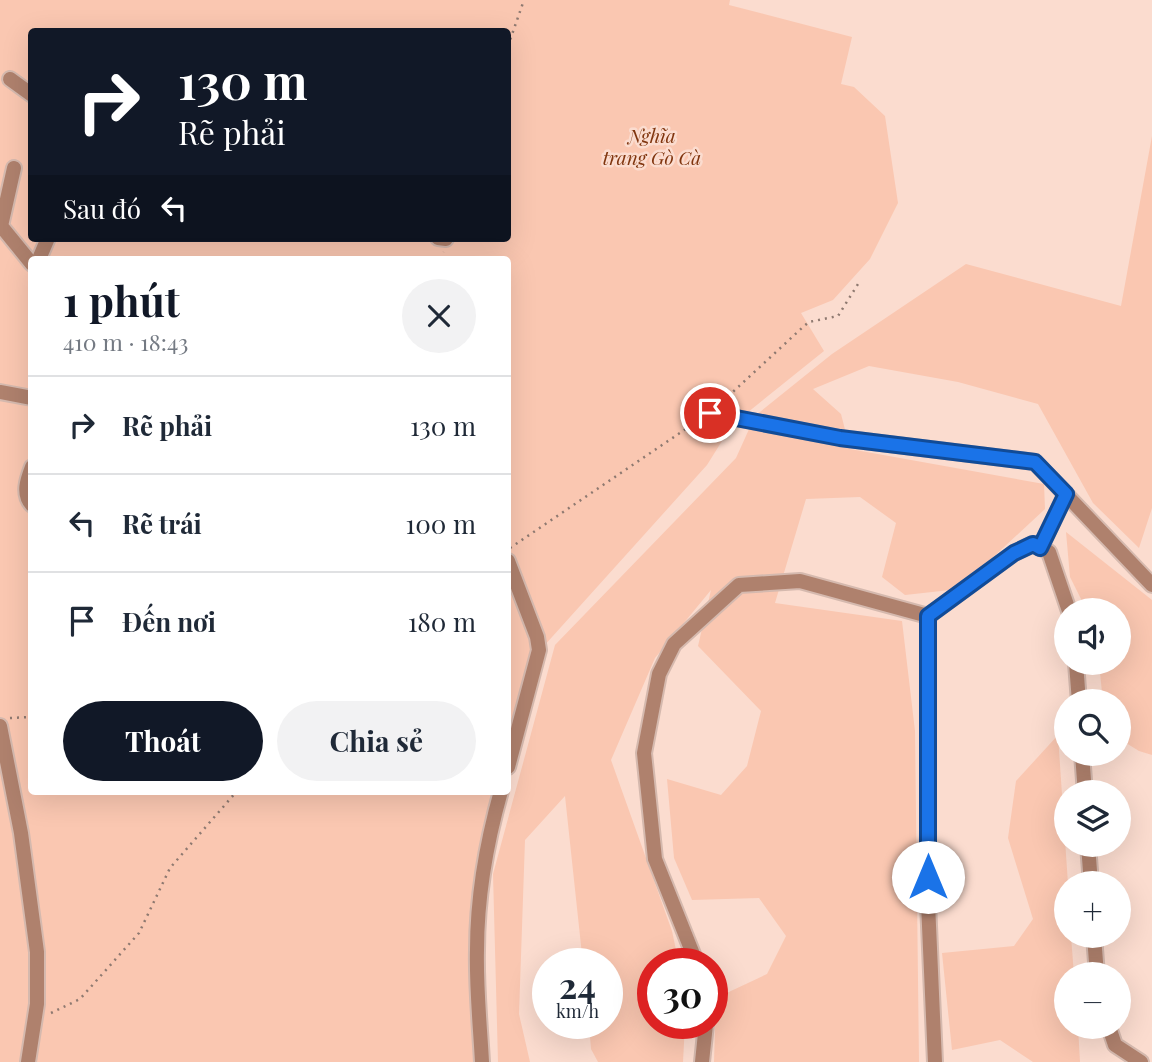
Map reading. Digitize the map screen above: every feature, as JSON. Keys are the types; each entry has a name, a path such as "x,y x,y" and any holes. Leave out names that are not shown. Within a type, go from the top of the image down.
{"street":[{"path":"10,79 28,92"},
{"path":"14,168 1,226 28,259"},
{"path":"0,392 28,397"},
{"path":"710,413 840,438 1035,462 1152,585"},
{"path":"28,481 28,502"},
{"path":"1040,548 1066,494"},
{"path":"928,616 1014,553 1033,544 1049,552 1065,598"},
{"path":"511,569 537,637 539,650 511,756"},
{"path":"691,948 655,859 644,753 659,674 674,643 739,586 800,581 928,616"},
{"path":"928,616 928,903 936,1062"},
{"path":"0,726 21,832 37,952 37,1004 28,1062"},
{"path":"482,1062 477,949 484,876 500,795"},
{"path":"702,1062 704,1039"},
{"path":"1113,1039 1115,1045 1141,1062"}],"path":[{"path":"511,37 524,0"},
{"path":"511,548 710,413 809,322 838,316 858,284"},
{"path":"0,719 28,717"},
{"path":"34,1025 42,1017 80,999 139,933 170,867 233,795"}],"green space":[{"name":"Nghĩa trang Gò Cà","path":"0,0 730,0 729,5 852,37 841,84 854,87 885,116 898,203 870,259 833,300 801,313 824,351 732,425 707,465 543,647 511,769 511,256 28,256 28,795 504,795 473,957 477,1062 0,1062"},
{"path":"1152,136 1152,508 1139,548 1093,503 1038,404 958,382 869,366 813,389 841,414 850,449 1044,484 1045,509 959,589 905,595 882,577 896,523 860,497 806,499 775,603 902,621 915,731 919,1062 714,1062 715,1039 728,1039 728,992 767,974 786,936 759,898 692,900 674,858 667,779 721,795 747,766 761,711 698,646 711,590 655,658 611,760 672,931 676,948 637,948 637,1039 684,1039 683,1062 598,1062 591,1049 590,1039 623,1039 623,948 581,948 565,796 525,840 519,1014 530,1062 498,1062 493,874 555,645 736,458 755,416 832,354 966,264 1121,306"},
{"path":"1066,532 1152,600 1152,755 1131,746 1131,689 1102,689 1100,675 1131,675 1131,598 1080,598 1070,577"},
{"path":"1054,739 1054,766 1060,766 1061,780 1054,780 1054,857 1066,857 1067,871 1054,871 1054,948 1072,948 1073,962 1054,962 1054,1039 1079,1039 1080,1062 1033,1062 1000,1040 952,1050 942,953 1014,946 1033,919 1008,838 1016,781"}],"route":[{"path":"710,413 840,438 1035,462 1066,494 1040,548 1033,544 1014,553 928,616 928,877"}]}
